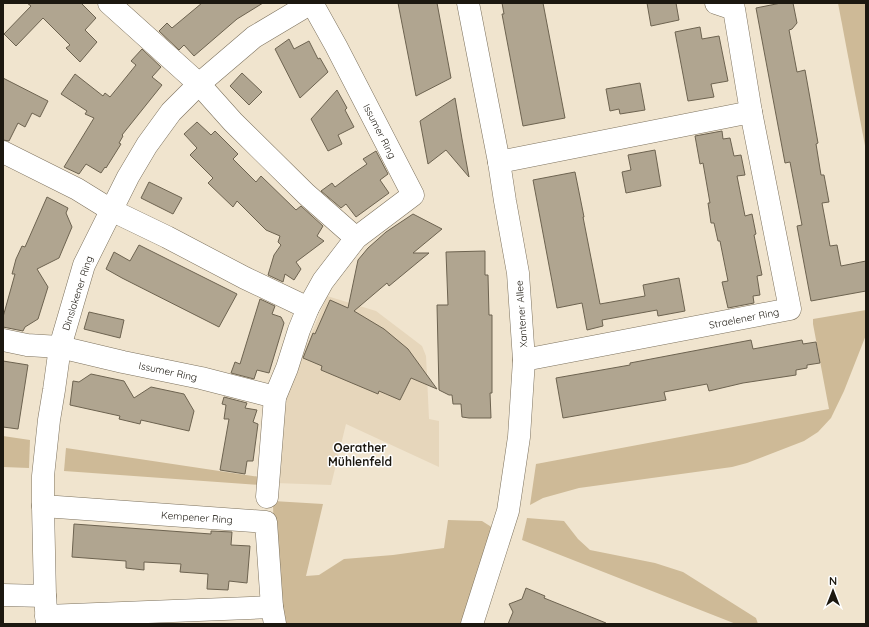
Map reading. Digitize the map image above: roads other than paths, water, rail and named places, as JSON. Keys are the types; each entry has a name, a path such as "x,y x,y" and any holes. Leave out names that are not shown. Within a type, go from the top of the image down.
{"street":[{"path":"109,3 199,84 233,122 306,194 356,238"},
{"name":"Dinslakener Ring","path":"46,612 43,476 49,420 60,347 84,265 128,177 147,145 171,112 199,84 254,37 311,3"},
{"name":"Issumer Ring","path":"267,496 275,398 308,308 323,281 356,238 413,195 336,46 311,3"},
{"name":"Xantener Allee","path":"468,3 499,162 518,273 524,360 519,437 508,511 472,624"},
{"name":"Straelener Ring","path":"524,360 790,309 751,112 734,9 716,3"},
{"path":"499,162 751,112"},
{"path":"3,152 77,189 111,210 308,308"},
{"name":"Issumer Ring","path":"3,340 27,345 60,347 201,378 275,398"},
{"name":"Kempener Ring","path":"3,595 46,612 274,615 266,522 43,506"}],"district":[{"name":"Oerather Mühlenfeld","path":"360,455"}]}
